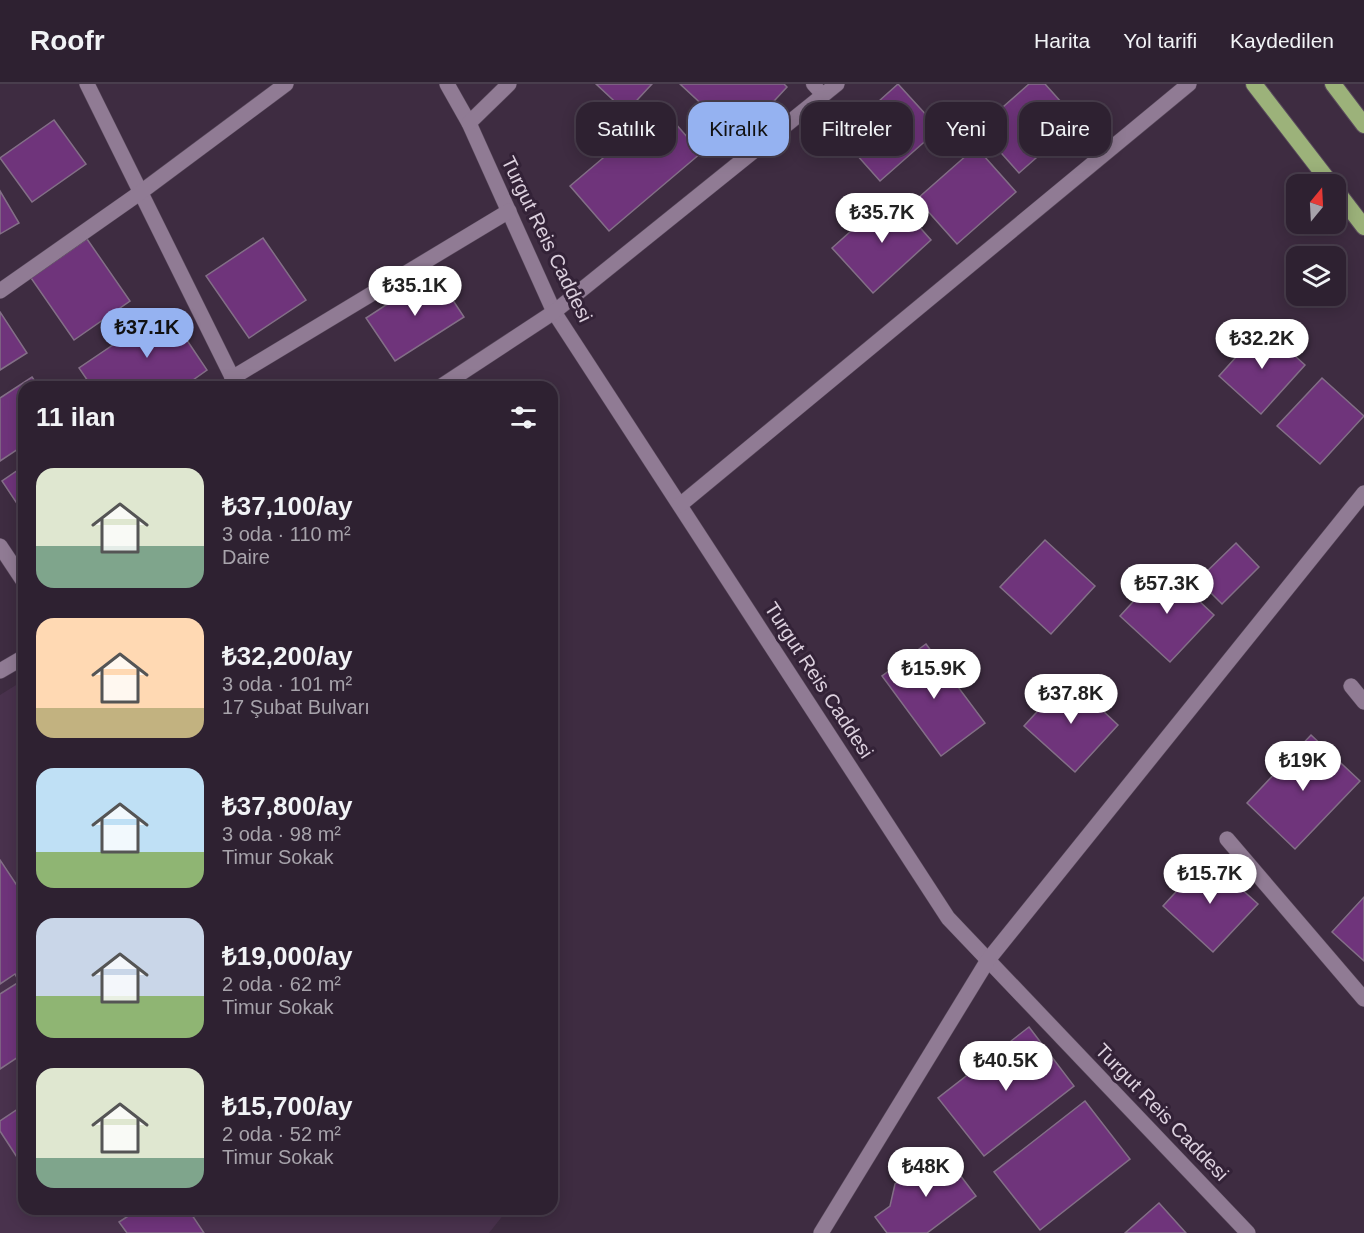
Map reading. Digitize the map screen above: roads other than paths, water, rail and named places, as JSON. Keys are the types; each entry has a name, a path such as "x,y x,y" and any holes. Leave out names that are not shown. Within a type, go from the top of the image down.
{"highway":[{"path":"1254,84 1323,174"},
{"path":"1333,84 1364,125"},
{"path":"1346,203 1364,227"}],"street":[{"path":"87,84 234,381"},
{"path":"0,291 141,192 286,84"},
{"name":"Turgut Reis Caddesi","path":"447,84 470,123 554,312 948,918 1248,1233"},
{"path":"470,123 509,84"},
{"path":"449,381 554,312 818,90 837,84"},
{"path":"680,505 1189,84"},
{"path":"236,381 509,211"},
{"path":"821,1233 988,960 1364,493"},
{"path":"0,546 18,573"},
{"path":"0,671 18,660"},
{"path":"1351,686 1364,702"},
{"path":"1227,839 1364,999"}]}
